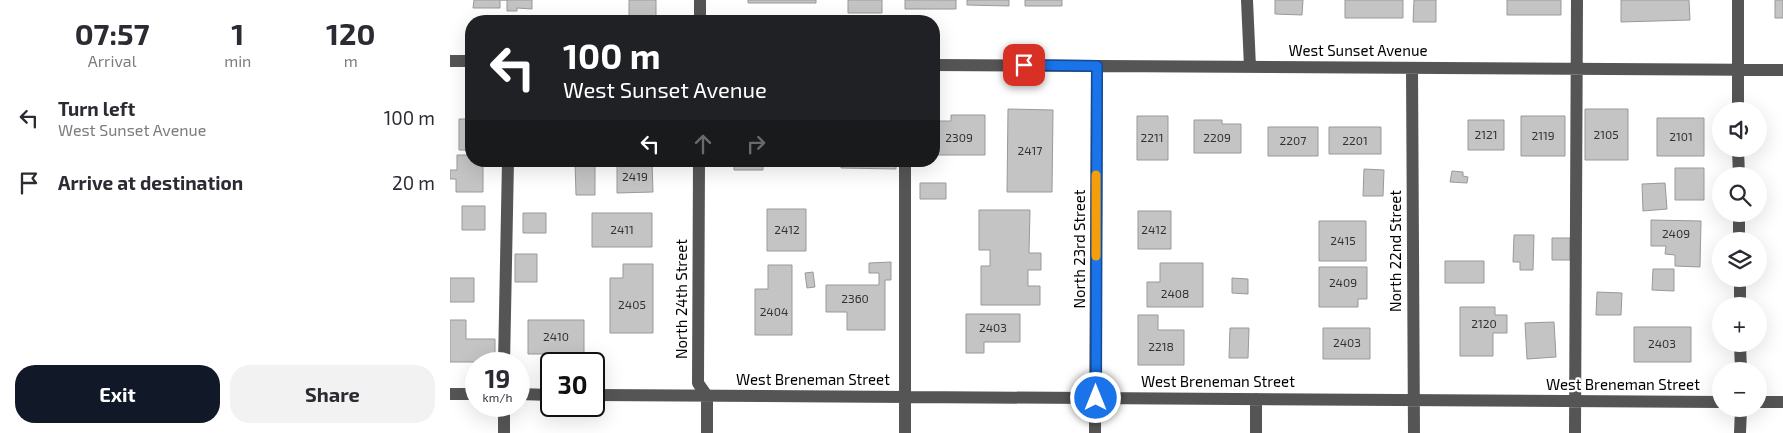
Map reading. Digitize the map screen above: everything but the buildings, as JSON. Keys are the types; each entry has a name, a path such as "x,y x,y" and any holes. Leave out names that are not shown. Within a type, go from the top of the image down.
{"street":[{"path":"700,0 700,15"},
{"path":"1247,0 1250,67"},
{"path":"1575,433 1577,0"},
{"path":"1738,0 1738,102"},
{"path":"450,61 465,62"},
{"name":"West Sunset Avenue","path":"940,65 1783,70"},
{"name":"North 23rd Street","path":"1095,433 1097,66"},
{"name":"North 22nd Street","path":"1412,68 1414,433"},
{"path":"504,352 508,167"},
{"name":"North 24th Street","path":"699,167 698,383 707,396 707,433"},
{"path":"905,167 905,433"},
{"path":"450,394 465,394"},
{"name":"West Breneman Street","path":"605,395 1712,402"},
{"path":"1256,399 1256,433"},
{"path":"1767,402 1783,402"},
{"path":"504,417 504,433"},
{"path":"1740,433 1741,417"}],"slow traffic":[{"path":"1096,175 1096,256"}],"route":[{"path":"1024,65 1097,66 1096,398"}]}
